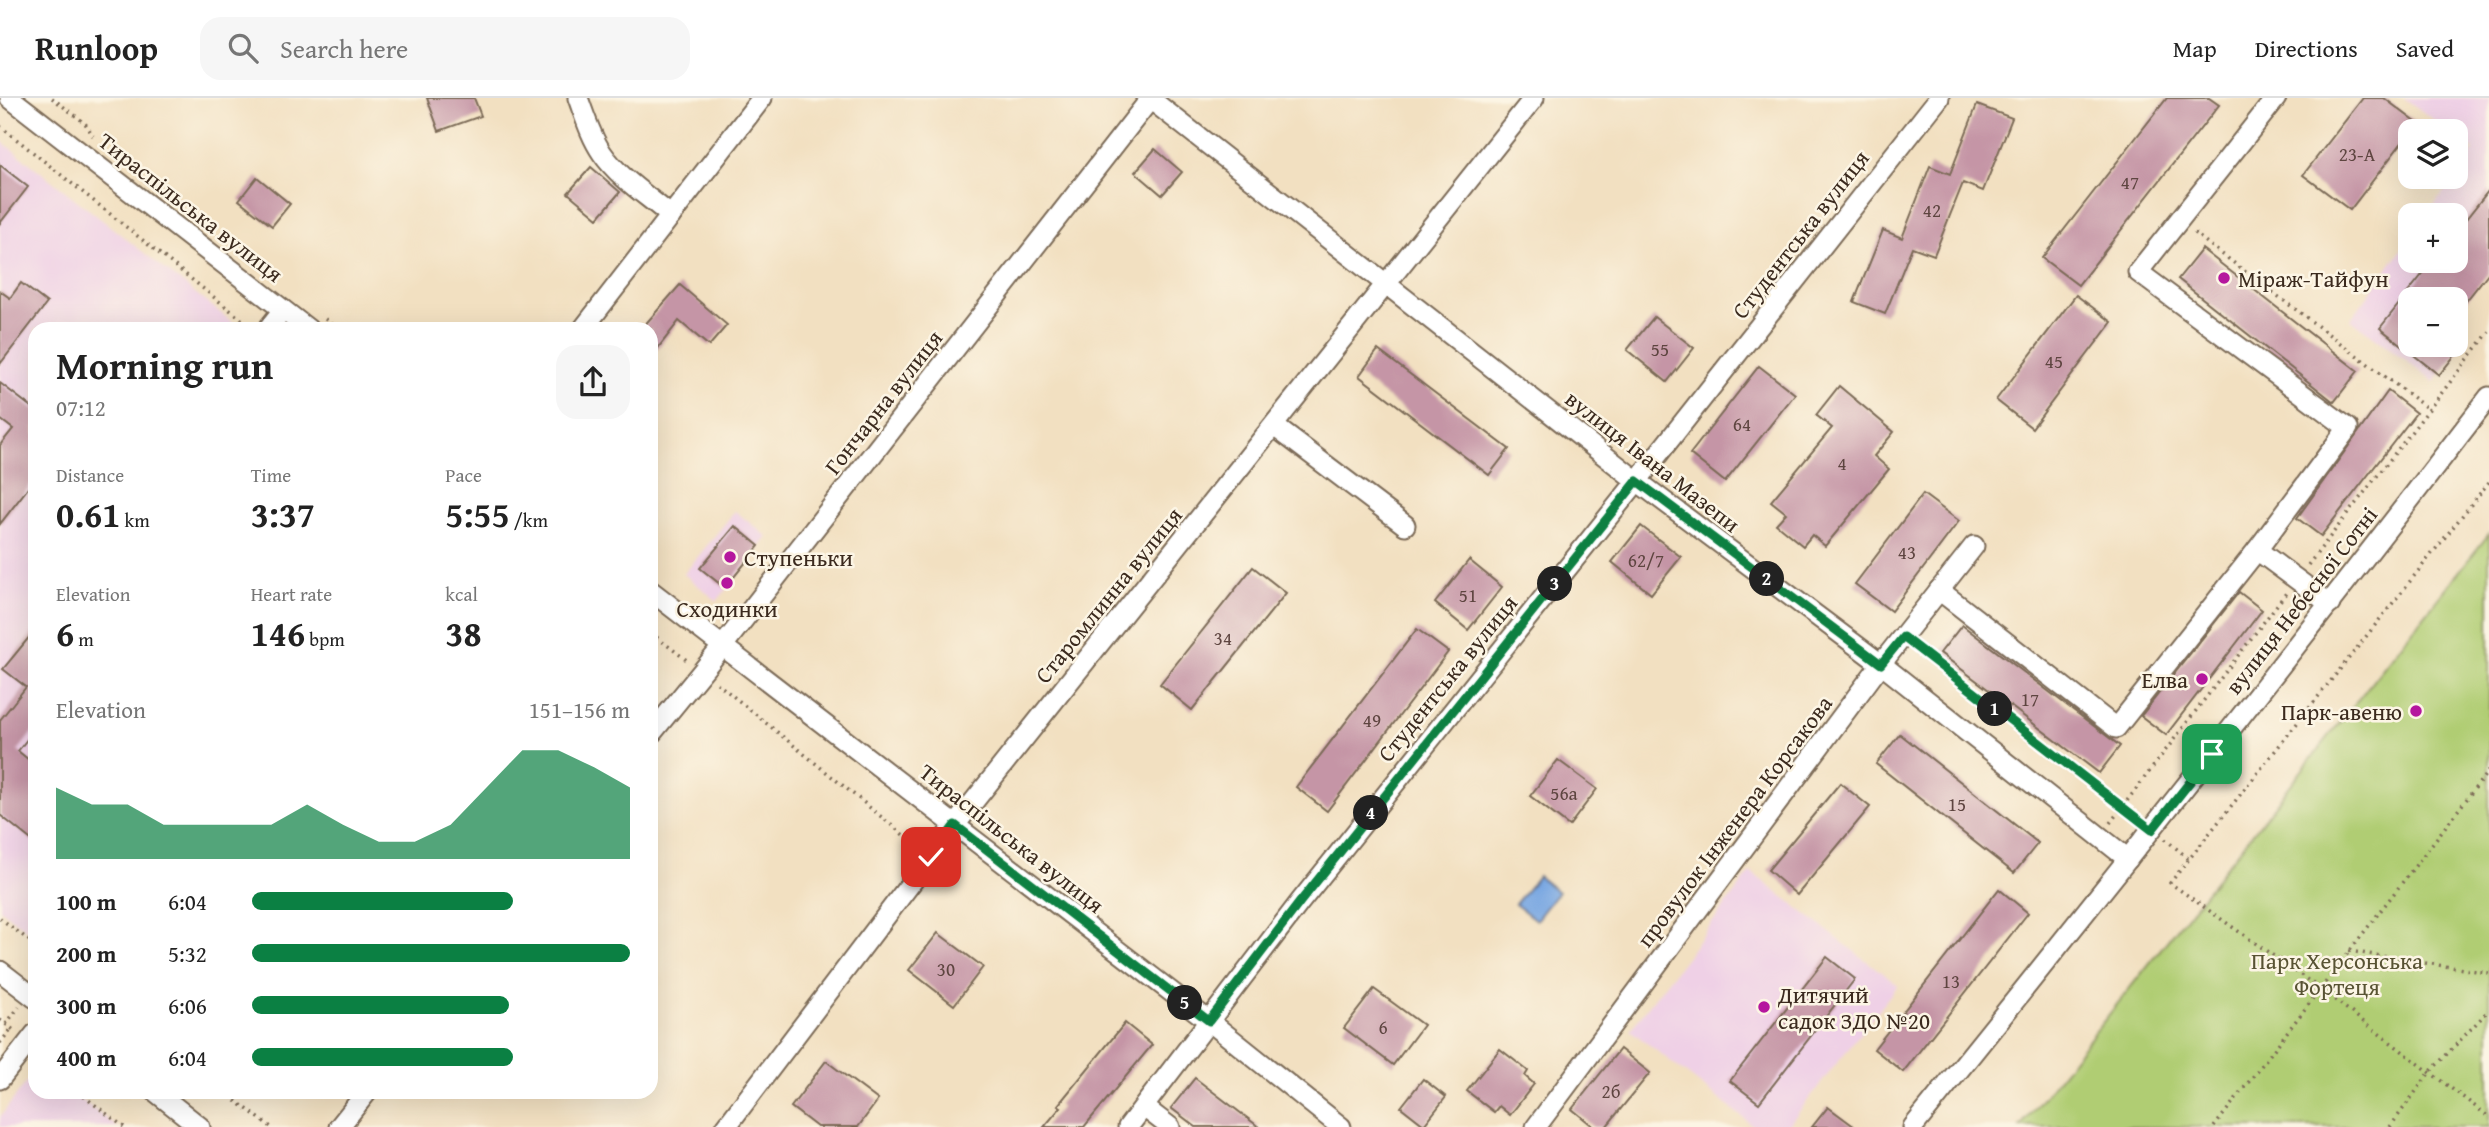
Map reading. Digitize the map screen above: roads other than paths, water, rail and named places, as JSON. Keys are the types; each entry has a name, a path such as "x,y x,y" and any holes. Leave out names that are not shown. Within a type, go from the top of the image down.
{"street":[{"name":"Тираспільська вулиця","path":"10,98 299,322"},
{"path":"578,98 590,132 602,153 614,167 671,216"},
{"path":"588,322 762,98"},
{"name":"вулиця Івана Мазепи","path":"1150,98 1637,481 1881,664 2128,859"},
{"name":"Гончарна вулиця","path":"658,725 722,647 1150,98"},
{"name":"Старомлинна вулиця","path":"726,1127 955,825 1534,98"},
{"name":"Студентська вулиця","path":"1128,1127 1300,902 1637,481 1938,98"},
{"path":"1939,590 2116,728 2257,550 2348,428 2138,272 2276,98"},
{"path":"274,322 283,310"},
{"name":"вулиця Небесної Сотні","path":"1913,1127 2152,830 2489,397"},
{"path":"1274,426 1405,525"},
{"name":"провулок Інженера Корсакова","path":"1536,1127 1881,664 1974,547"},
{"path":"2257,550 2330,604"},
{"name":"Тираспільська вулиця","path":"658,597 1209,1021 1341,1127"},
{"path":"0,971 28,993"},
{"path":"0,1079 28,1043"},
{"path":"165,1099 200,1127"},
{"path":"339,1127 361,1099"},
{"path":"1144,1107 1170,1127"}],"water":[{"path":"1538,876 1558,892 1536,920 1515,904"}],"place":[{"name":"Міраж-Тайфун","path":"2224,278"},
{"name":"Ступеньки","path":"730,557"},
{"name":"Сходинки","path":"727,583"},
{"name":"Елва","path":"2202,679"},
{"name":"Парк-авеню","path":"2416,711"},
{"name":"Дитячий садок ЗДО №20","path":"1764,1007"}],"park label":[{"name":"Парк Херсонська Фортеця","path":"2337,973"}]}
